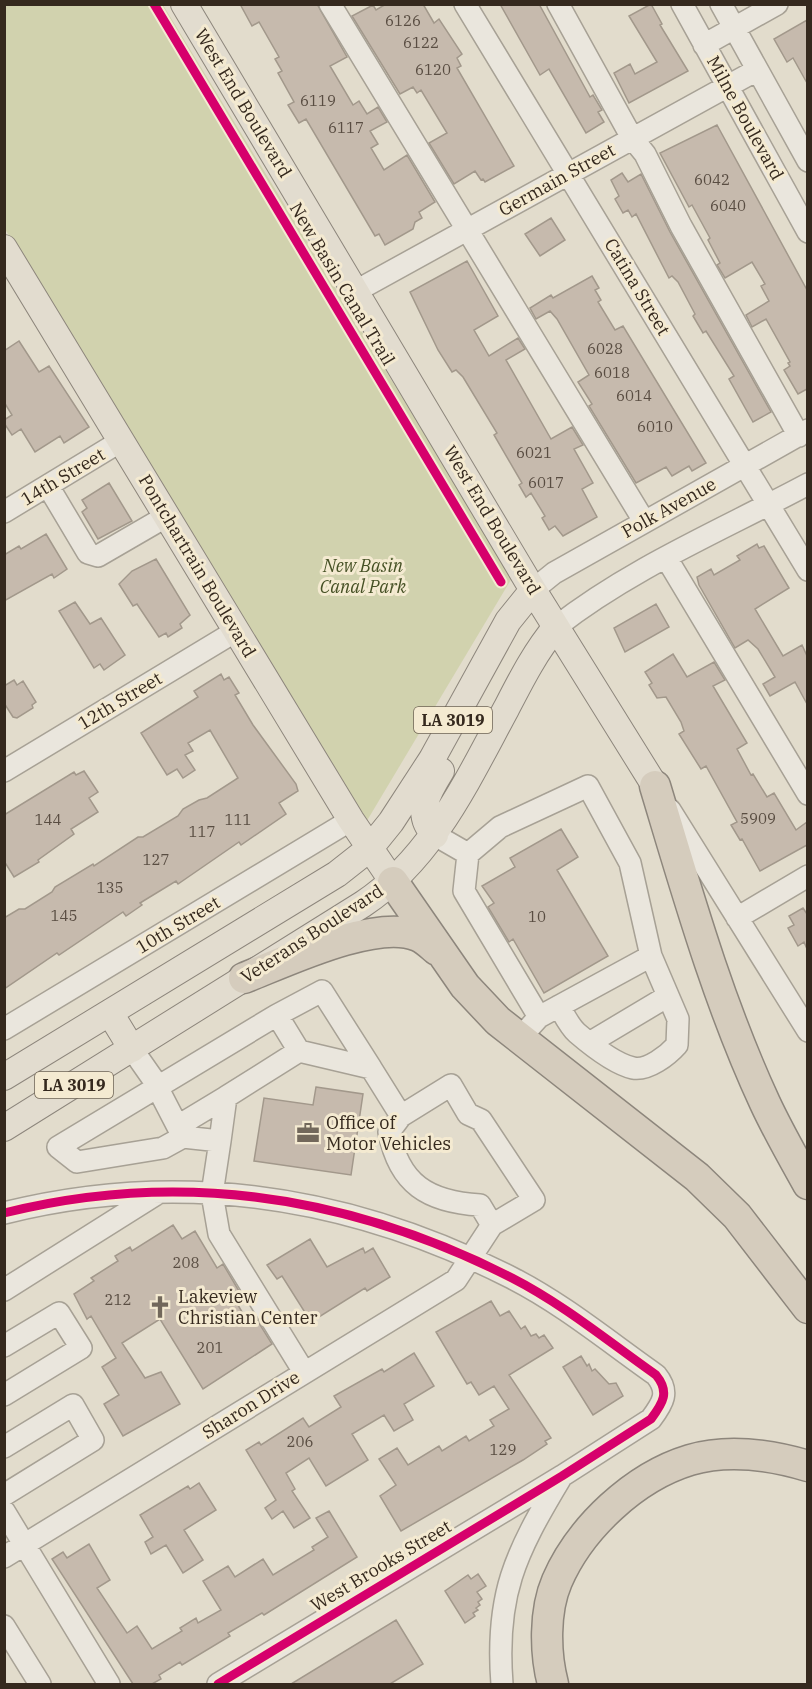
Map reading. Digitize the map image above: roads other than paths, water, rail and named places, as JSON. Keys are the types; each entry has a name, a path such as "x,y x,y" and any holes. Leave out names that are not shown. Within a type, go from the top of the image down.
{"highway":[{"path":"655,786 691,905 734,1026 765,1103 807,1184"},
{"path":"393,882 465,986 519,1039 697,1177 737,1216 807,1308"},
{"path":"244,978 355,937 380,933 402,932 419,936 440,952"},
{"path":"553,1684 548,1664 549,1621 556,1582 575,1549 604,1515 634,1489 690,1460 743,1454 786,1459 807,1466"}],"main road":[{"name":"West End Boulevard","path":"184,4 533,590 655,786"},
{"name":"Pontchartrain Boulevard","path":"4,248 351,820 393,882"},
{"name":"Veterans Boulevard","path":"4,1077 337,874 370,848 391,822 432,759 508,621 533,590"},
{"name":"Veterans Boulevard","path":"4,1128 363,904 393,882 435,835 538,649 556,627"},
{"path":"435,835 424,820 424,807 430,789 459,743 464,701"},
{"path":"110,1013 132,1049"}],"street":[{"path":"330,4 644,522"},
{"name":"Catina Street","path":"465,4 807,570"},
{"path":"558,4 632,138 645,154 681,226 803,433"},
{"name":"Milne Boulevard","path":"682,4 807,232"},
{"name":"Milne Boulevard","path":"721,4 807,161"},
{"path":"704,45 777,4"},
{"name":"Germain Street","path":"356,291 757,70"},
{"name":"Polk Avenue","path":"533,590 554,573 803,433"},
{"name":"14th Street","path":"4,512 121,441"},
{"path":"556,627 582,607 807,484"},
{"path":"48,486 88,553 98,556 166,516"},
{"path":"667,559 807,794"},
{"name":"12th Street","path":"4,771 236,631"},
{"path":"539,1017 464,891 468,854 500,827 588,786 630,863 651,956 678,1018 677,1045 669,1054 645,1067 634,1068 575,1032 559,1006"},
{"name":"West End Boulevard","path":"655,786 807,1031"},
{"name":"10th Street","path":"4,1029 351,820"},
{"path":"435,835 468,854"},
{"path":"737,918 807,876"},
{"path":"519,1039 539,1017 651,956"},
{"path":"299,1051 226,1097 163,1148 77,1162 57,1147 277,1015 322,991 401,1116"},
{"path":"591,1042 668,996"},
{"path":"277,1015 299,1051 370,1068"},
{"path":"132,1049 157,1086 180,1132"},
{"path":"451,1085 468,1114 481,1120 534,1200 492,1225 480,1205 452,1203 415,1185 398,1166 388,1132 401,1116 451,1085"},
{"path":"226,1097 212,1194 219,1234 304,1372"},
{"path":"180,1132 220,1141"},
{"path":"4,1290 161,1191"},
{"path":"4,1213 53,1201 161,1191 267,1197 321,1206 396,1229 471,1260"},
{"name":"Sharon Drive","path":"4,1557 456,1280 492,1225"},
{"name":"West Brooks Street","path":"218,1684 562,1476 651,1419 665,1394 664,1385 656,1375 557,1305 513,1278 471,1260"},
{"path":"4,1346 59,1313 81,1348 4,1395"},
{"path":"4,1447 73,1405 93,1440 4,1495"},
{"path":"502,1684 500,1632 502,1609 513,1570 530,1531 562,1476"},
{"path":"4,1511 109,1684"},
{"path":"4,1626 40,1684"}],"place":[{"name":"Office of Motor Vehicles","path":"308,1133"},
{"name":"Lakeview Christian Center","path":"160,1307"}],"park label":[{"name":"New Basin Canal Park","path":"363,576"}]}
